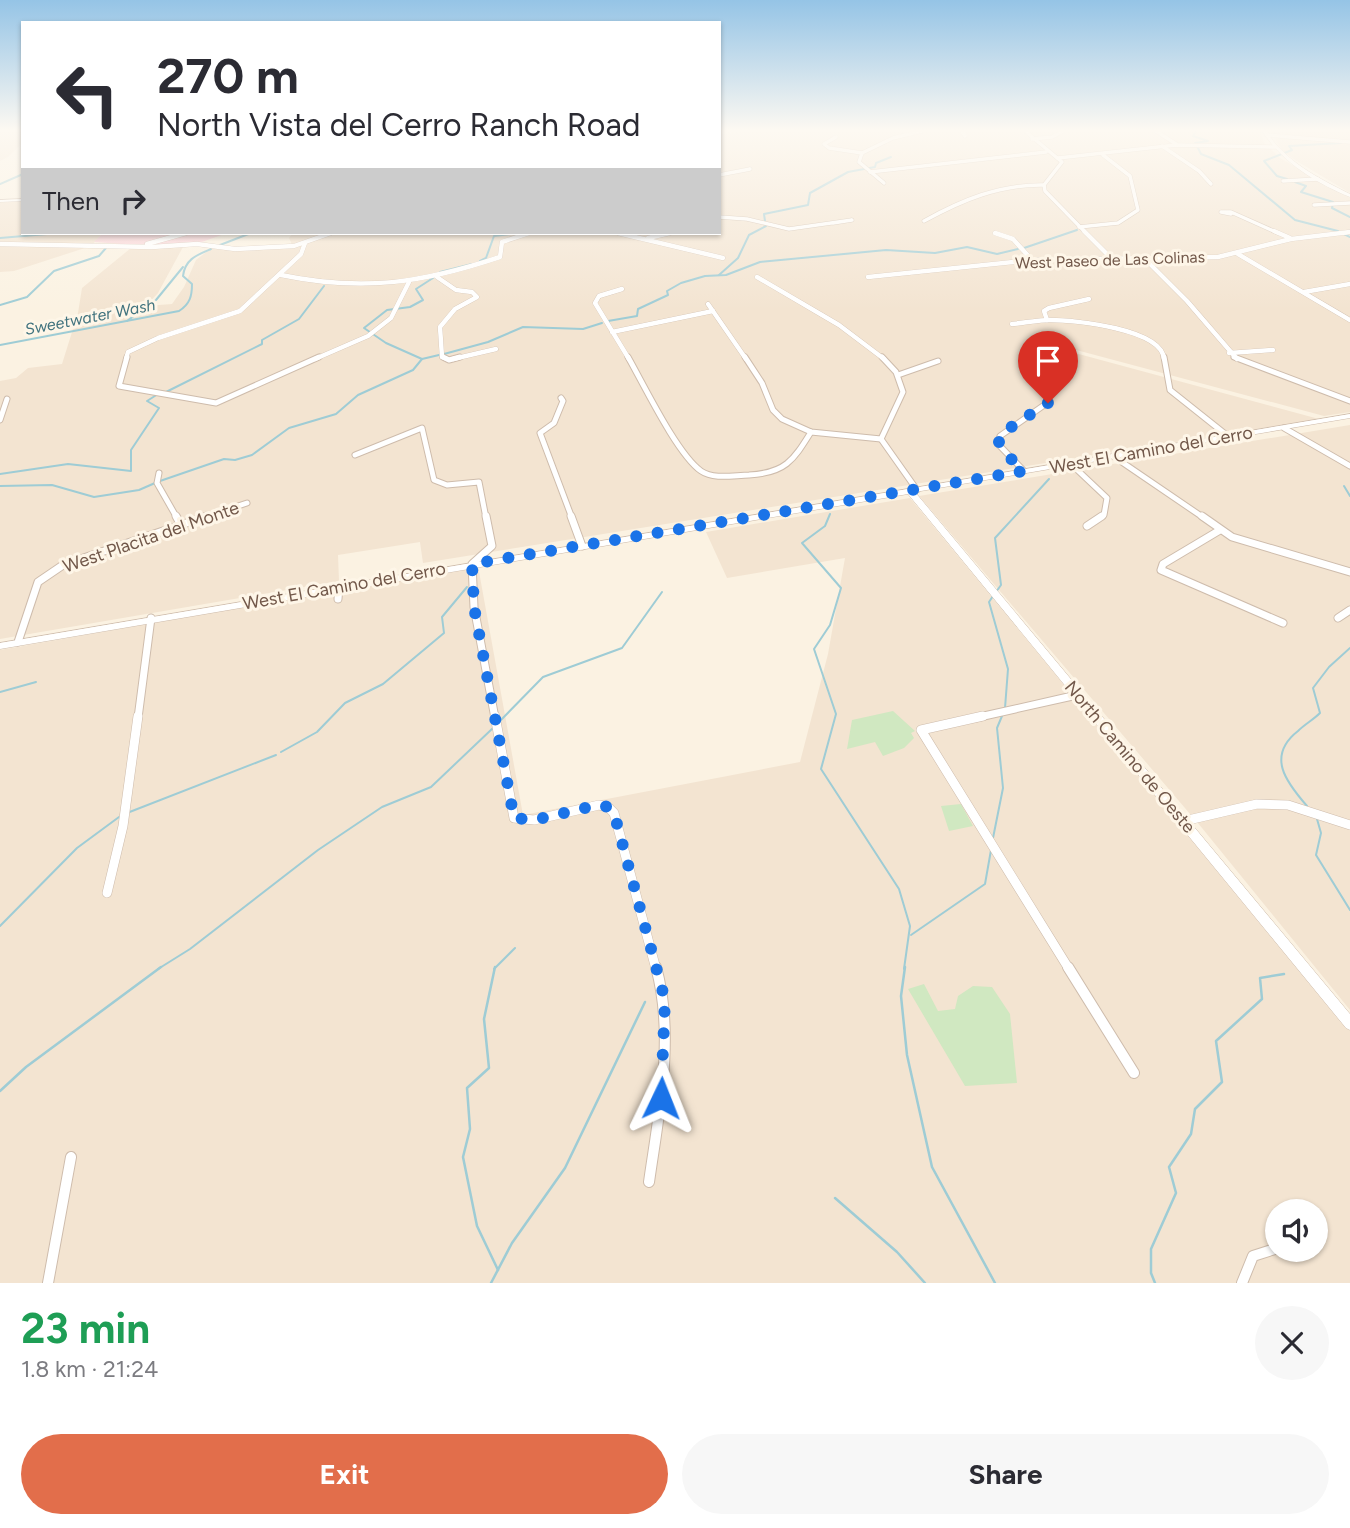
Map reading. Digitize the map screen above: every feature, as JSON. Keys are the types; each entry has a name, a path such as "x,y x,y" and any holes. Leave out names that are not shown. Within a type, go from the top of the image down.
{"street":[{"path":"924,221 994,191"},
{"path":"1041,191 1112,259"},
{"path":"1079,227 1127,220 1138,210 1133,191"},
{"path":"2,203 21,200"},
{"path":"1314,205 1350,203"},
{"path":"1231,214 1290,239"},
{"path":"721,217 747,219 783,229 833,223"},
{"name":"West Paseo de Las Colinas","path":"868,277 1032,260 1238,254 1290,239 1350,232"},
{"path":"995,233 1013,239 1032,260"},
{"path":"133,247 178,235"},
{"path":"0,244 96,243 133,247 212,244 235,249 304,243 326,235"},
{"path":"281,275 321,282 409,282 436,277 500,257 502,242 523,235"},
{"path":"628,235 723,258"},
{"path":"636,235 647,239 662,235"},
{"path":"304,243 301,254 281,275 230,317 135,347 126,355 119,386 216,402 368,336 391,318 409,282"},
{"path":"1238,254 1350,320"},
{"path":"1144,258 1194,309 1229,353 1249,366 1350,401"},
{"path":"436,277 456,290 475,293 477,297 455,310 440,327 442,357 449,360 496,349"},
{"path":"708,304 762,383 773,410 789,423 811,432 881,439 901,401 904,386 898,375 850,333 757,277"},
{"path":"1304,292 1350,285"},
{"path":"622,289 599,296 595,303 686,455 702,472 734,478 768,474 792,462 811,432"},
{"path":"1047,320 1044,311 1049,308 1089,299"},
{"path":"612,332 646,327 677,316 713,311"},
{"path":"1012,324 1047,320 1082,323 1130,333 1156,344 1164,353 1166,379 1170,390 1229,437"},
{"path":"1229,353 1273,350"},
{"path":"898,375 938,361"},
{"path":"561,398 554,424 540,433 582,546"},
{"path":"0,419 7,399"},
{"path":"1024,471 1004,452 998,440 1005,431 1050,401"},
{"name":"West El Camino del Cerro","path":"0,646 151,618 1350,416"},
{"path":"355,454 420,428 425,429 431,477 447,485 479,482 492,546 472,564 474,607 514,818 534,820 598,805 608,807 614,813 665,1000 661,1098 649,1182"},
{"path":"1284,428 1350,466"},
{"name":"North Camino de Oeste","path":"881,439 913,490 1077,695 1350,1024"},
{"path":"1112,456 1220,530 1246,542 1350,572"},
{"path":"1071,464 1107,498 1104,514 1087,526"},
{"path":"159,473 156,482 181,527"},
{"name":"West Placita del Monte","path":"18,642 38,582 72,561 247,503"},
{"path":"1220,530 1163,564 1160,570 1283,623"},
{"name":"West El Camino del Cerro","path":"338,587 338,599"},
{"path":"1338,618 1350,610"},
{"path":"107,893 123,826 151,618"},
{"path":"1077,695 921,730 1135,1073"},
{"path":"1184,821 1258,804 1288,804 1350,825"},
{"path":"48,1283 71,1157"},
{"path":"1242,1283 1253,1256 1265,1252"}],"shaded area":[{"path":"721,191 1338,191 1350,198 1350,412 1324,416 1035,339 1038,343 1319,419 423,563 420,542 338,555 339,581 0,639 0,381 16,378 28,368 62,364 78,313 82,288 131,248 183,247 158,293 146,306 172,304 184,287 196,260 214,246 233,251 293,247 289,238 291,235 721,235"},
{"path":"21,201 21,235 101,235 91,246 14,271 0,272 0,203"},
{"path":"101,235 221,235 199,243 149,246 94,242"},
{"path":"1350,425 1350,1010 1202,828 919,496"},
{"path":"910,498 1350,1031 1350,1283 0,1283 0,650 478,566 523,815 800,762 828,654 845,558 727,578 706,532"}],"green space":[{"path":"893,711 915,731 911,733 914,738 904,748 883,756 875,742 847,749 852,720"},
{"path":"961,804 973,826 949,831 941,806"},
{"path":"924,984 938,1011 955,1009 958,996 973,986 992,987 1010,1014 1017,1083 965,1086 908,989"}],"waterway":[{"path":"765,221 764,214 808,205 810,193 814,191"},
{"path":"1260,191 1295,220 1338,231"},
{"path":"1302,191 1333,202 1332,208 1350,217"},
{"path":"719,275 738,258 749,235 766,226"},
{"path":"1024,248 1077,230"},
{"path":"1344,234 1350,237"},
{"path":"0,238 35,235"},
{"name":"Sweetwater Wash","path":"220,245 246,235"},
{"path":"480,261 486,258 494,236 502,235"},
{"path":"608,321 637,316 638,309 668,295 667,291 681,283 705,276 726,275 760,262 886,250 935,253 967,247 997,254 1018,249"},
{"path":"0,305 27,297 54,271 99,256 106,248"},
{"name":"Sweetwater Wash","path":"127,321 183,308 192,292 192,284 183,276 186,265 211,249"},
{"path":"440,272 472,264"},
{"path":"127,321 156,300 183,267"},
{"path":"422,359 386,343 364,328 387,310 410,307 423,300 416,289 433,278"},
{"path":"166,392 262,344 262,340 299,319 324,286"},
{"name":"Sweetwater Wash","path":"0,345 127,321"},
{"path":"444,354 488,342 523,327 583,329 602,323"},
{"path":"422,359 439,355"},
{"path":"160,481 224,459 235,460 252,455 289,428 336,414 358,395 413,370 422,359"},
{"path":"0,474 68,464 131,471 131,450 159,408 147,401 158,394"},
{"path":"996,592 1001,585 995,538 1049,479"},
{"path":"0,486 52,485 94,497 139,490 155,483"},
{"path":"1344,486 1350,496"},
{"path":"830,514 825,526 802,543 841,588 830,625 814,649 836,714 821,769 899,889 910,926 904,969"},
{"path":"281,752 317,732 345,703 383,684 444,633 442,617 467,587"},
{"path":"499,722 543,677 622,648 662,592"},
{"path":"993,596 989,602 1008,669 1005,708"},
{"path":"1307,806 1286,778 1281,759 1283,750 1288,740 1320,713 1313,688 1329,667 1350,648"},
{"path":"0,692 36,682"},
{"path":"993,838 1003,788 997,728 1002,716"},
{"path":"160,968 190,949 318,850 382,807 431,787 493,728"},
{"path":"127,813 276,755"},
{"path":"0,926 77,848 119,817"},
{"path":"1317,819 1321,833 1316,855 1350,910"},
{"path":"911,935 985,884 991,850"},
{"path":"495,968 515,948"},
{"path":"905,967 901,996 907,1055 932,1167 995,1283"},
{"path":"0,1091 26,1067 160,968"},
{"path":"495,968 484,1019 489,1068 467,1088 470,1129 463,1157 477,1226 498,1270"},
{"path":"1155,1283 1151,1273 1151,1249 1176,1193 1169,1167 1191,1134 1195,1109 1222,1082 1216,1041 1262,999 1260,978 1284,974"},
{"path":"498,1270 512,1243 565,1168 645,1002"},
{"path":"835,1198 897,1252 925,1283"},
{"path":"491,1283 498,1270"}],"route":[{"path":"661,1098 665,1000 614,813 608,807 598,805 534,820 521,821 514,818 489,672 482,653 474,607 475,583 472,564 1024,471 1004,452 998,440 1005,431 1048,403"}]}
